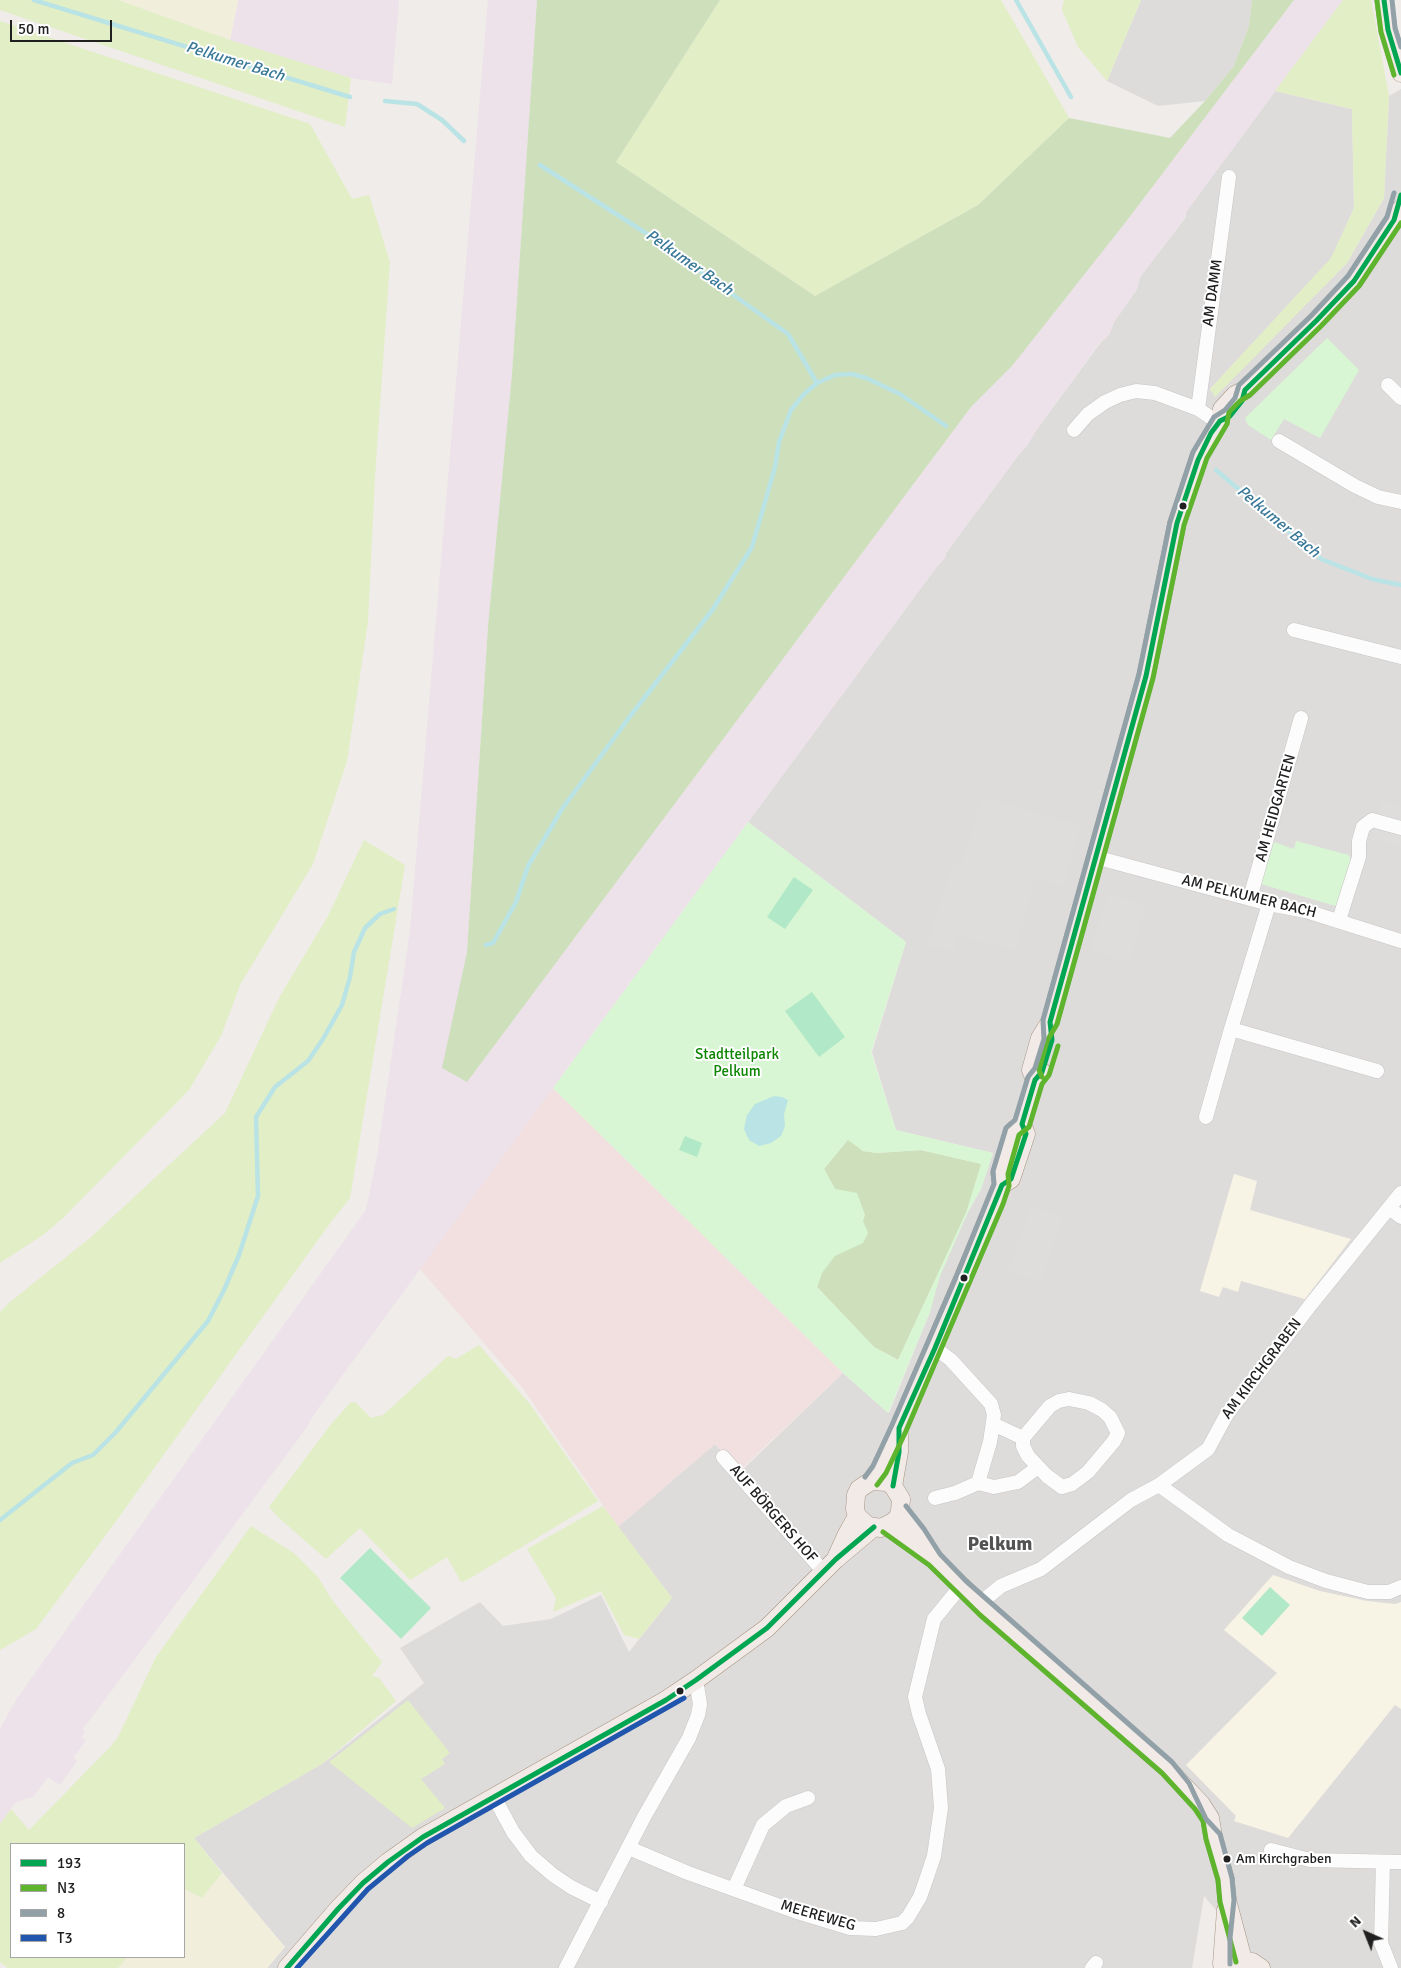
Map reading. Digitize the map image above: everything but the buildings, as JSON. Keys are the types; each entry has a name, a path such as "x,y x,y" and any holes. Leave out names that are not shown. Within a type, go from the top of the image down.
{"main road":[{"path":"1384,0 1401,73"},
{"path":"1243,1960 1227,1900 1225,1879 1213,1837 1193,1812 1183,1787 1166,1768 979,1604 934,1560 881,1527 868,1526 857,1516 854,1502 859,1489 871,1481 879,1470 935,1348 1002,1184 1000,1174 1014,1131 1022,1124 1035,1080 1031,1070 1040,1038 1050,1022 1146,676 1177,523 1200,455 1219,422 1230,416 1242,401 1245,390 1316,322 1354,281 1398,214 1401,195"},
{"path":"893,1486 899,1452 899,1428"},
{"path":"287,1968 363,1883 423,1837 651,1709 696,1680 767,1628 836,1559 881,1527 893,1522 900,1511 901,1499 893,1486 887,1482 871,1481"},
{"path":"900,1511 918,1533 934,1560"},
{"path":"836,1559 857,1516"},
{"path":"1227,1900 1219,1966 1236,1959 1252,1962 1261,1968"}],"street":[{"name":"AM DAMM","path":"1198,409 1229,177"},
{"path":"1388,385 1401,398"},
{"path":"1074,430 1088,414 1105,402 1120,395 1136,391 1156,393 1198,409 1219,422"},
{"path":"1279,441 1355,486 1378,496 1401,502"},
{"path":"1294,630 1401,657"},
{"name":"AM HEIDGARTEN","path":"1250,898 1301,718"},
{"path":"1339,920 1359,857 1360,841 1364,827 1372,820 1401,828"},
{"name":"AM PELKUMER BACH","path":"1095,857 1269,904 1294,908 1339,920 1401,941"},
{"path":"1206,1117 1269,904"},
{"path":"1231,1029 1377,1071"},
{"name":"AM KIRCHGRABEN","path":"979,1604 1001,1586 1041,1569 1131,1500 1159,1485 1208,1449 1233,1406 1312,1303 1401,1193"},
{"path":"1389,1208 1401,1217"},
{"path":"935,1348 951,1360 991,1404 994,1415 993,1424 990,1442 978,1483"},
{"path":"1069,1399 1089,1403 1110,1417 1118,1433 1114,1441 1088,1472 1072,1484 1062,1487 1038,1467 1023,1446 1023,1438 1050,1406 1059,1401 1069,1399"},
{"path":"993,1424 1023,1438"},
{"name":"AUF BÖRGERS HOF","path":"723,1457 824,1572"},
{"path":"935,1498 955,1494 978,1483 994,1487 1018,1482 1038,1467"},
{"path":"1159,1485 1228,1535 1289,1567 1326,1581 1368,1592 1389,1592 1401,1587"},
{"name":"MEEREWEG","path":"628,1848 688,1873 850,1928 864,1930 886,1928 902,1923 908,1917 920,1897 927,1877 934,1856 941,1808 938,1769 915,1697 934,1619 961,1586"},
{"path":"566,1968 644,1817 679,1759 694,1726 700,1704 696,1680"},
{"path":"494,1797 513,1832 531,1856 565,1883 601,1902"},
{"path":"734,1889 763,1825 786,1806 808,1798"},
{"path":"1271,1850 1310,1860 1401,1862"},
{"path":"1383,1862 1381,1943 1390,1968"}],"shaded area":[{"path":"118,0 238,0 230,40"},
{"path":"238,0 399,0 392,84 351,78 230,40"},
{"path":"488,0 537,0 512,374 488,626 467,952 456,1006 467,1082 971,407 1012,366 1125,223 1294,0 1343,0 1140,277 1137,289 1114,322 1110,333 1100,342 1027,446 946,553 945,558 748,822 314,1414 307,1427 83,1729 85,1732 81,1737 86,1740 73,1758 77,1761 60,1785 48,1777 34,1796 15,1803 0,1824 0,1729 16,1700 366,1210 377,1156 410,931"},
{"path":"1141,0 1252,0 1249,26 1234,66 1205,101 1158,106 1107,81"},
{"path":"1401,89 1401,1968 1265,1968 1204,1896 1192,1968 267,1968 285,1947 194,1838 325,1762 424,1683 400,1648 480,1602 503,1626 551,1619 601,1595 629,1652 672,1598 618,1527 715,1444 740,1472 843,1373 889,1413 930,1312 939,1276 968,1212 981,1189 993,1153 896,1130 872,1052 906,942 748,822 945,558 946,553 1027,446 1035,432 1101,342 1110,333 1114,322 1137,289 1140,277 1186,217 1186,212 1275,91 1352,109 1354,208 1332,258 1210,389 1215,396 1347,263 1384,198 1389,96"},
{"path":"982,797 1081,826 1063,886 1035,879 1016,950 957,935 953,951 928,945 952,863 961,865"},
{"path":"1381,801 1401,807 1401,847 1372,839"},
{"path":"1108,894 1146,906 1130,962 1091,951"},
{"path":"553,1088 843,1373 739,1471 715,1444 618,1527 522,1387 420,1269"},
{"path":"1234,1174 1257,1181 1250,1210 1351,1239 1305,1299 1241,1281 1238,1292 1223,1287 1219,1297 1200,1291"},
{"path":"1030,1206 1063,1217 1041,1282 1008,1271"},
{"path":"1273,1575 1320,1591 1367,1601 1395,1604 1401,1602 1401,1709 1395,1705 1288,1838 1234,1821 1236,1816 1186,1765 1277,1673 1224,1630"},
{"path":"222,1873 285,1947 267,1968 118,1968 126,1958 185,1958 185,1890 202,1898"}],"green space":[{"path":"0,0 118,0 230,40 351,78 345,127 0,10"},
{"path":"537,0 720,0 616,162 815,296 978,205 1069,118 1170,138 1205,101 1234,66 1249,26 1252,0 1294,0 1125,223 1012,366 971,407 467,1082 442,1068 467,952 488,626 512,374"},
{"path":"720,0 1001,0 1069,118 978,205 815,296 616,162"},
{"path":"1064,0 1141,0 1107,81 1078,47 1062,10"},
{"path":"1343,0 1371,0 1389,96 1384,198 1347,263 1215,397 1210,389 1331,258 1354,208 1352,109 1275,91"},
{"path":"0,21 310,124 352,199 369,195 390,262 375,476 368,622 347,761 313,864 241,983 221,1036 189,1090 64,1217 43,1235 0,1263"},
{"path":"1327,338 1359,370 1320,438 1284,419 1271,440 1248,425 1245,418"},
{"name":"Stadtteilpark Pelkum","path":"748,822 906,942 871,1052 896,1130 993,1153 981,1189 968,1212 940,1276 930,1312 888,1413 843,1373 553,1088","holes":["848,1140 863,1151 877,1153 921,1150 981,1164 966,1213 898,1360 874,1347 817,1287 822,1273 835,1256 863,1243 868,1233 863,1221 865,1215 857,1193 835,1189 824,1169"]},
{"path":"364,840 405,865 350,1198 36,1629 0,1650 0,1312 90,1238 225,1113 280,996 328,916"},
{"path":"1296,841 1349,855 1353,866 1339,907 1261,884 1274,842 1294,849"},
{"path":"794,877 813,890 785,929 767,917"},
{"path":"812,992 845,1037 819,1057 785,1011"},
{"path":"685,1136 702,1143 697,1157 679,1150"},
{"path":"848,1139 863,1151 877,1153 921,1150 982,1164 966,1213 898,1360 874,1347 817,1287 827,1256 835,1189 824,1169"},
{"path":"479,1345 529,1403 598,1501 461,1582 447,1557 410,1580 360,1528 326,1559 269,1507 332,1423 350,1403 355,1402 371,1418 383,1415 448,1356 456,1359"},
{"path":"603,1506 672,1598 639,1639 624,1635 601,1591 553,1612 556,1598 527,1549"},
{"path":"251,1526 294,1553 318,1577 332,1600 382,1662 372,1676 379,1678 396,1701 322,1764 194,1838 222,1873 202,1898 185,1890 185,1843 10,1843 10,1958 126,1958 118,1968 8,1968 0,1962 0,1824 11,1809 29,1830 110,1747 118,1737 156,1657"},
{"path":"370,1548 431,1608 401,1639 340,1578"},
{"path":"1270,1587 1290,1605 1262,1636 1242,1618"},
{"path":"408,1700 450,1753 442,1759 445,1764 421,1779 445,1808 412,1828 329,1762"}],"water":[{"path":"774,1096 788,1100 784,1114 785,1126 781,1136 771,1143 759,1146 749,1140 744,1129 747,1115 755,1104"}],"waterway":[{"name":"Pelkumer Bach","path":"34,0 350,97"},
{"path":"1016,0 1071,97"},
{"name":"Pelkumer Bach","path":"385,101 417,104 442,120 464,141"},
{"name":"Pelkumer Bach","path":"540,165 655,239 788,334 817,383"},
{"path":"486,945 493,943 516,902 528,866 562,809 631,715 713,609 752,547 775,467 779,442 791,410 804,394 817,383 835,375 852,374 866,378 900,394 946,426"},
{"name":"Pelkumer Bach","path":"1216,470 1321,559 1372,579 1401,585"},
{"path":"0,1520 72,1463 93,1455 116,1432 208,1321 239,1255 258,1196 256,1117 275,1087 308,1061 323,1039 342,1005 350,977 354,952 365,928 380,914 394,909"}],"transit line":[{"name":"193","path":"1384,0 1388,30 1401,73"},
{"name":"8","path":"1392,0 1395,28 1401,47"},
{"name":"N3","path":"1377,1 1381,32 1394,75"},
{"name":"8","path":"865,1477 873,1466 892,1425 957,1275 994,1184 993,1171 1006,1128 1015,1120 1028,1077 1035,1068 1044,1039 1043,1020 1139,674 1170,522 1193,452 1214,417 1225,410 1235,398 1239,385 1311,316 1348,276 1387,217 1394,193"},
{"name":"193","path":"893,1486 899,1452 899,1428 935,1348 1002,1185 1011,1179 1026,1134 1022,1124 1035,1080 1042,1072 1052,1040 1050,1022 1146,676 1177,523 1198,460 1211,433 1220,421 1230,416 1242,401 1245,390 1354,281 1394,220 1401,195"},
{"name":"N3","path":"1042,1077 1039,1070 1047,1041 1057,1024 1153,678 1184,525 1207,458 1227,424 1229,412 1240,401 1250,395 1359,286 1401,223"},
{"name":"N3","path":"877,1485 886,1473 906,1431 1003,1204 1009,1186 1008,1174 1019,1135 1029,1127 1042,1084 1049,1075 1058,1046"},
{"name":"8","path":"906,1506 940,1554 966,1581 1172,1762 1189,1783 1206,1819 1220,1834 1232,1878 1234,1900 1230,1938 1230,1964"},
{"name":"193","path":"287,1968 338,1909 363,1883 388,1862 423,1837 666,1700 696,1680 767,1628 836,1559 874,1527"},
{"name":"N3","path":"883,1532 929,1565 980,1615 1162,1773 1195,1809 1203,1821 1206,1839 1218,1880 1220,1902 1236,1962"},
{"name":"T3","path":"297,1968 368,1889 408,1856 427,1843 684,1698"}],"place":[{"name":"Am Kirchgraben","path":"1227,1859"}],"district":[{"name":"Pelkum","path":"1000,1545"}]}
